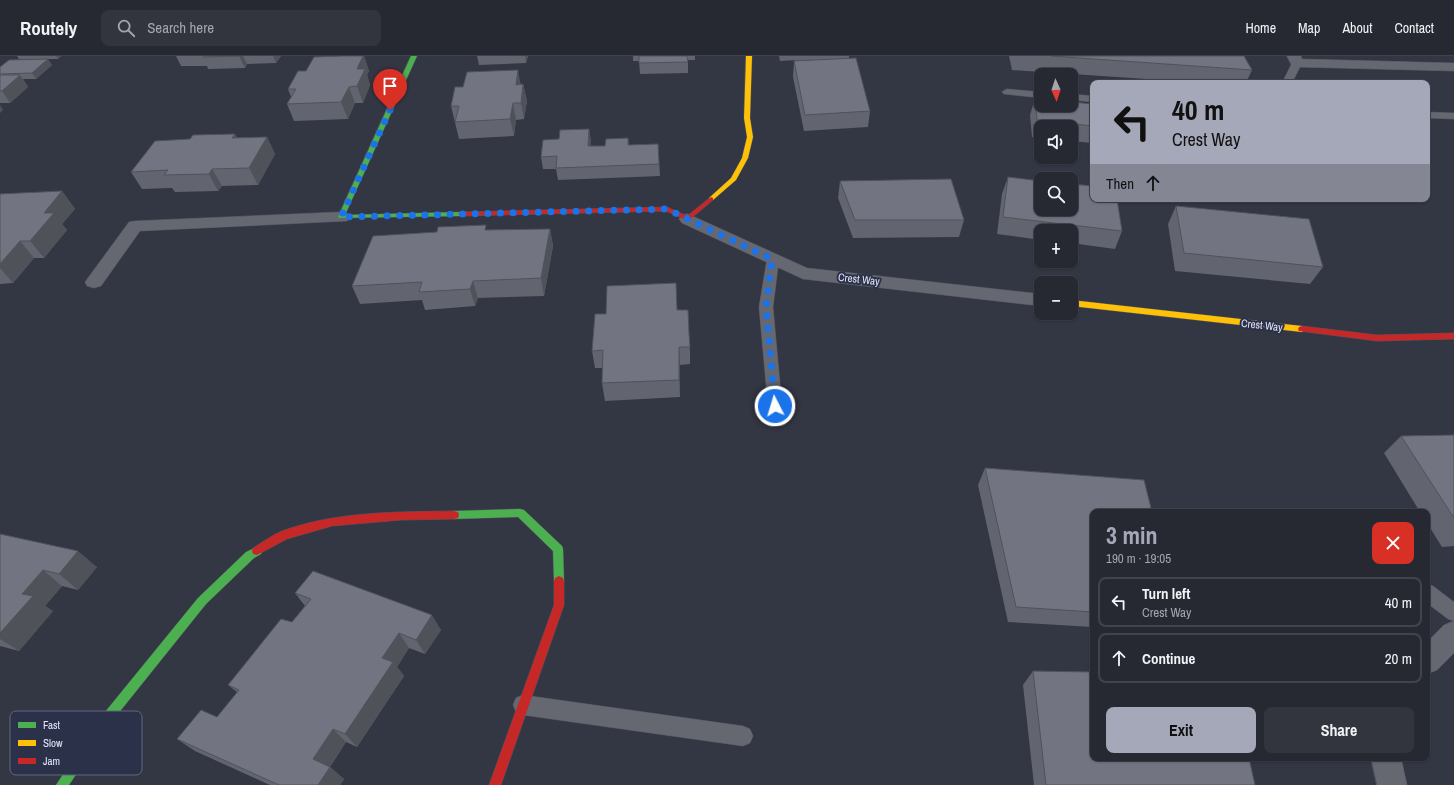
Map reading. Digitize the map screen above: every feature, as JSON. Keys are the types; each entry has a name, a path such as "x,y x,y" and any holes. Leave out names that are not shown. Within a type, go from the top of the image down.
{"street":[{"path":"341,217 414,56"},
{"path":"94,282 135,226 341,217 667,209 688,219 734,179 746,158 750,137 747,118 749,56"},
{"path":"1295,60 1454,67"},
{"name":"Crest Way","path":"688,219 804,273 1034,299"},
{"name":"Crest Way","path":"1078,304 1377,338 1454,336"},
{"path":"112,711 202,601 250,555 284,534 332,522 401,516 520,513 558,549 559,605 495,785"},
{"path":"1430,658 1454,634"},
{"path":"1386,761 1392,785"},
{"path":"62,785 69,775"}],"lane":[{"path":"1288,80 1295,60"},
{"path":"1007,92 1034,94"},
{"path":"1078,98 1090,99"},
{"path":"1430,115 1454,116"},
{"path":"772,259 766,307 775,406"},
{"path":"1430,594 1454,613"},
{"path":"523,705 743,736"}],"building":[{"path":"204,56 239,56 203,57"},
{"path":"363,56 357,69 365,69 357,86 349,87 341,102 287,104 296,89 288,89 298,71 306,71 314,57"},
{"path":"639,56 687,56 688,62 639,63"},
{"path":"1051,56 1244,56 1252,70"},
{"path":"856,58 870,111 805,115 794,61"},
{"path":"48,59 32,73 0,74 0,67 9,60"},
{"path":"518,70 516,85 523,84 521,103 513,103 510,119 455,122 459,106 451,106 455,87 463,87 467,72"},
{"path":"0,75 20,75 2,91 0,91"},
{"path":"1078,103 1090,104 1090,126 1078,124 1078,120 1037,120 1036,112 1078,112"},
{"path":"589,129 588,146 605,146 606,139 628,138 628,145 658,144 659,164 556,168 557,156 541,157 543,140 559,139 560,130"},
{"path":"235,134 232,138 267,137 249,168 212,169 209,174 164,175 168,170 131,172 155,141 190,139 193,135"},
{"path":"1008,177 1034,180 1034,216 1078,216 1078,185 1090,186 1090,202 1117,202 1122,231 1078,226 1078,224 1062,224 1003,217"},
{"path":"951,179 964,220 855,220 840,181"},
{"path":"62,191 44,213 54,213 30,241 20,241 0,264 0,194"},
{"path":"1176,206 1309,219 1323,267 1184,253"},
{"path":"486,225 485,230 550,229 541,278 473,281 470,289 419,292 422,282 352,286 373,236 437,232 438,227"},
{"path":"676,283 677,310 688,310 690,347 679,347 679,380 602,383 603,350 592,351 595,314 606,314 607,286"},
{"path":"1454,435 1454,518 1401,436"},
{"path":"985,468 1144,480 1151,509 1090,509 1090,612 1016,607"},
{"path":"0,534 78,551 59,574 43,570 22,594 33,596 0,633"},
{"path":"313,571 432,615 416,640 399,633 382,658 393,662 345,734 333,729 313,759 330,767 318,785 279,785 177,739 201,710 217,717 239,690 228,685 281,619 292,622 311,599 295,593"},
{"path":"1033,671 1090,672 1090,761 1250,761 1255,785 1046,785"}],"traffic: fast":[{"path":"414,56 341,217 461,214"},
{"path":"454,515 520,513 558,549 559,581"},
{"path":"113,711 202,601 250,555 257,551"},
{"path":"62,785 69,775"}],"traffic: slow":[{"path":"711,199 734,179 745,158 750,137 747,118 749,56"},
{"path":"1078,304 1302,329"}],"traffic: jam":[{"path":"461,214 667,209 688,219 711,199"},
{"path":"1302,329 1377,338 1454,336"},
{"path":"257,551 284,535 332,522 401,516 454,515"},
{"path":"495,785 559,605 559,581"}],"route":[{"path":"390,110 341,217 667,209 772,259 766,307 775,406"}]}
